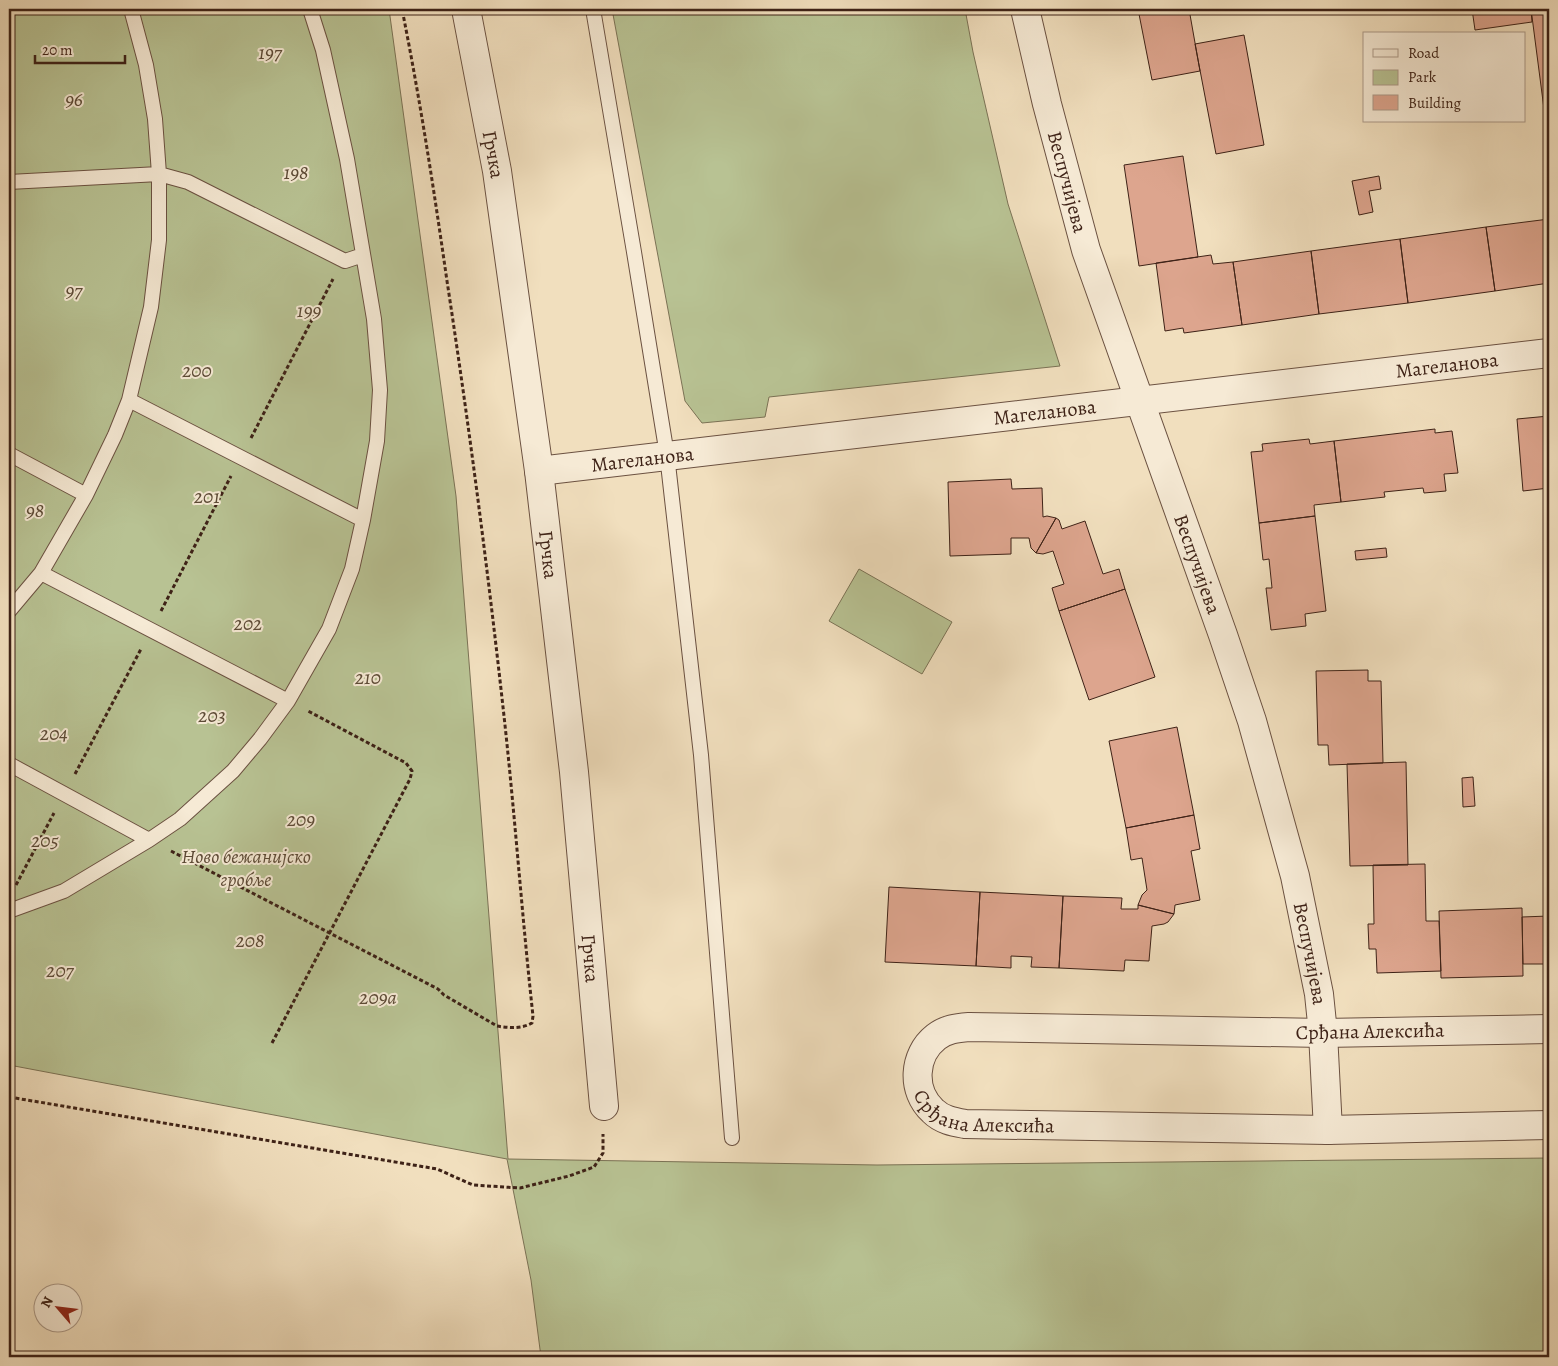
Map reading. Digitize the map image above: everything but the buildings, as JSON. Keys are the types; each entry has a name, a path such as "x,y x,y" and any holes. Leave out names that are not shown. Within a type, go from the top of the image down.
{"street":[{"name":"Грчка","path":"466,9 497,171 539,471 574,772 604,1106"},
{"name":"Веспучијева","path":"1025,9 1046,104 1086,250 1224,635 1252,721 1295,876 1319,994 1328,1130"},
{"name":"Магеланова","path":"539,471 1549,353"},
{"name":"Срђана Алексића","path":"1549,1029 1323,1033 969,1027 952,1029 937,1036 924,1049 918,1065 917,1082 923,1099 934,1112 948,1121 965,1124 1328,1130 1549,1125"}],"lane":[{"path":"9,611 42,573 86,495 129,400 151,307 159,240 159,174 155,119 147,74 131,9"},
{"path":"9,911 64,891 149,840 180,819 233,771 288,701 329,629 352,569 377,440 380,390 374,319 347,159 323,50 310,9"},
{"path":"593,9 667,455 701,756 732,1138"},
{"path":"9,182 159,174 188,182 345,262 363,255"},
{"path":"129,400 363,520"},
{"path":"9,454 86,495"},
{"path":"42,573 288,701"},
{"path":"9,764 149,840"}],"path":[{"path":"149,840 438,989 444,995 497,1026 526,1026 532,1022 533,1016 504,717 468,418 413,63 402,9"},
{"path":"15,888 338,269 345,262"},
{"path":"272,1043 410,779 412,771 406,763 288,701"},
{"path":"9,1097 437,1168 473,1185 520,1188 569,1176 594,1167 603,1153 604,1106"}],"green space":[{"name":"Ново бежанијско гробље","path":"9,9 389,9 456,496 508,1159 877,1165 1549,1158 1549,1357 541,1357 531,1280 507,1159 9,1065"},
{"path":"612,9 965,9 1008,204 1060,366 769,397 765,417 702,423 685,401"},
{"path":"859,569 952,622 922,674 829,621"}],"park label":[{"name":"197","path":"270,52"},
{"name":"96","path":"74,99"},
{"name":"198","path":"296,172"},
{"name":"97","path":"74,290"},
{"name":"199","path":"309,310"},
{"name":"200","path":"197,370"},
{"name":"201","path":"207,496"},
{"name":"98","path":"35,510"},
{"name":"202","path":"248,623"},
{"name":"210","path":"368,677"},
{"name":"203","path":"212,715"},
{"name":"204","path":"54,733"},
{"name":"209","path":"301,819"},
{"name":"205","path":"45,840"},
{"name":"208","path":"250,940"},
{"name":"207","path":"60,970"},
{"name":"209a","path":"378,997"}]}
